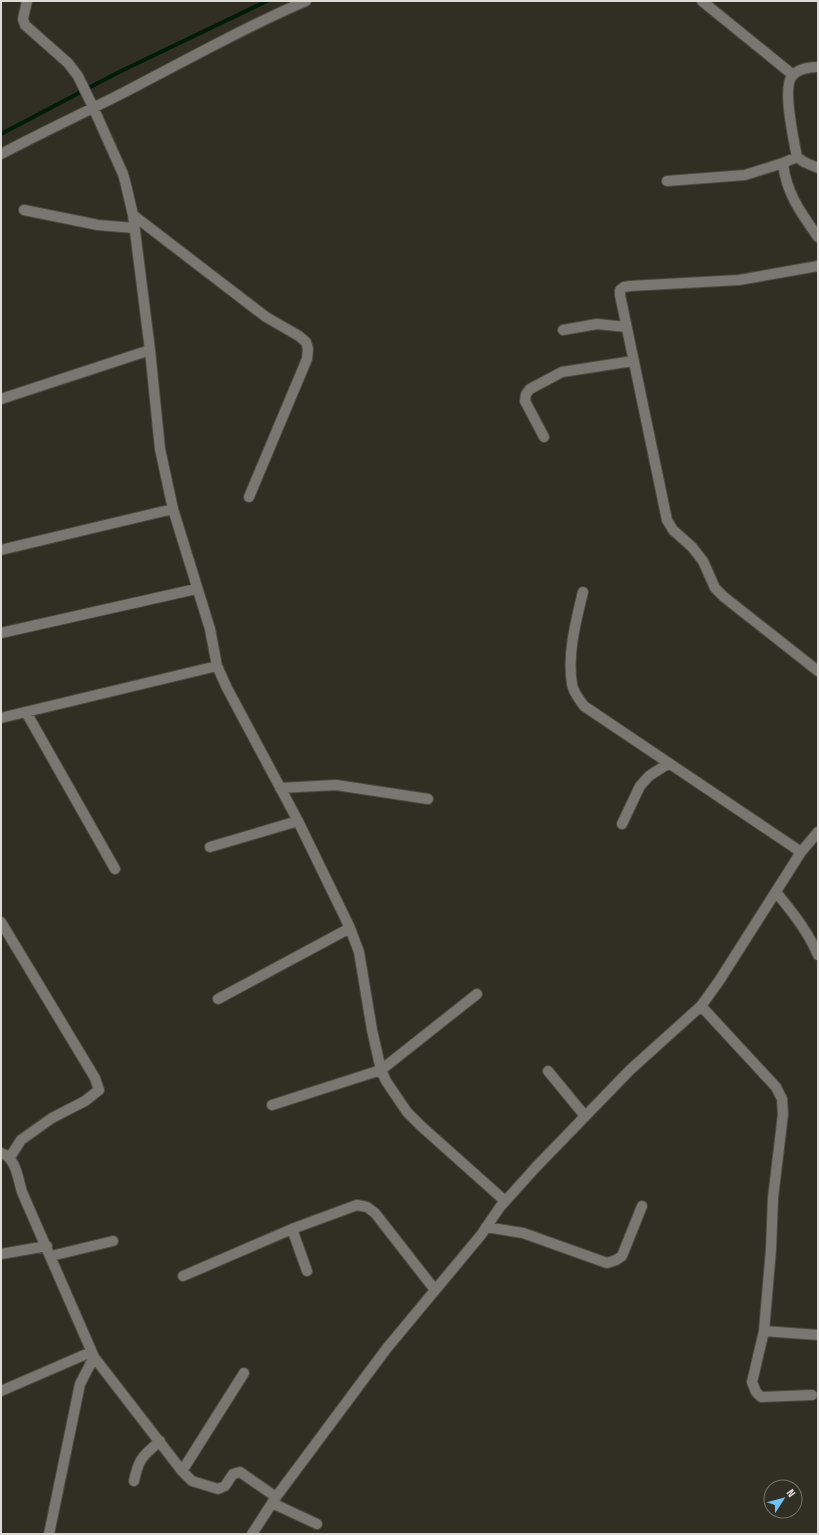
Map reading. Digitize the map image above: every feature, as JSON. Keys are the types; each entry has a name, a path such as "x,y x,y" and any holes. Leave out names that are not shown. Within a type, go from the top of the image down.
{"street":[{"path":"28,1 23,20 25,25 28,30 68,63 78,76 123,174 133,215 150,350 160,449 173,509 196,589 210,629 217,666 227,688 298,821 350,928 360,952 372,1030 381,1070 386,1081 403,1106 421,1126 505,1201"},
{"path":"1,154 92,104 277,13 306,1"},
{"path":"702,1 793,75"},
{"path":"818,66 801,70 793,75 789,82 791,128 797,157 818,168"},
{"path":"667,181 745,175 797,157"},
{"path":"783,163 787,182 795,204 818,238"},
{"path":"24,210 98,225 134,228"},
{"path":"133,215 266,316 299,336 306,342 308,349 307,359 249,497"},
{"path":"818,266 739,280 624,287 620,290 626,327 667,520 673,530 692,547 703,561 715,588 724,597 818,671"},
{"path":"563,330 597,324 626,327"},
{"path":"1,399 150,350"},
{"path":"544,437 525,401 526,394 530,389 562,372 633,360"},
{"path":"1,550 173,509"},
{"path":"1,633 196,589"},
{"path":"582,592 572,649 572,685 584,706 801,852"},
{"path":"1,718 217,666"},
{"path":"26,712 115,869"},
{"path":"622,824 640,786 649,776 669,763"},
{"path":"280,788 336,785 428,799"},
{"path":"210,848 298,821"},
{"path":"252,1534 274,1500 387,1348 486,1228 505,1201 630,1070 701,1006 719,981 801,852 818,832"},
{"path":"776,892 807,931 818,955"},
{"path":"1,922 95,1078 99,1090 85,1101 52,1118 20,1140 5,1155 16,1169 22,1192 47,1246 93,1355 182,1471 192,1481 218,1489 225,1486 233,1474 240,1472 274,1500 317,1524"},
{"path":"218,999 350,928"},
{"path":"272,1105 381,1070 476,994"},
{"path":"701,1006 776,1087 782,1099 783,1114 772,1198 771,1248 764,1331 752,1382 756,1392 761,1397 812,1395"},
{"path":"548,1071 585,1116"},
{"path":"183,1276 292,1229 357,1204 367,1207 375,1213 435,1290"},
{"path":"486,1228 523,1233 607,1263 622,1256 642,1206"},
{"path":"292,1229 307,1271"},
{"path":"51,1256 113,1241"},
{"path":"1,1254 47,1246"},
{"path":"764,1331 818,1335"},
{"path":"1,1391 93,1355"},
{"path":"49,1534 80,1384 93,1355"},
{"path":"182,1471 244,1373"},
{"path":"134,1481 141,1459 160,1441"}],"waterway":[{"path":"1,134 117,73 267,1"}]}
